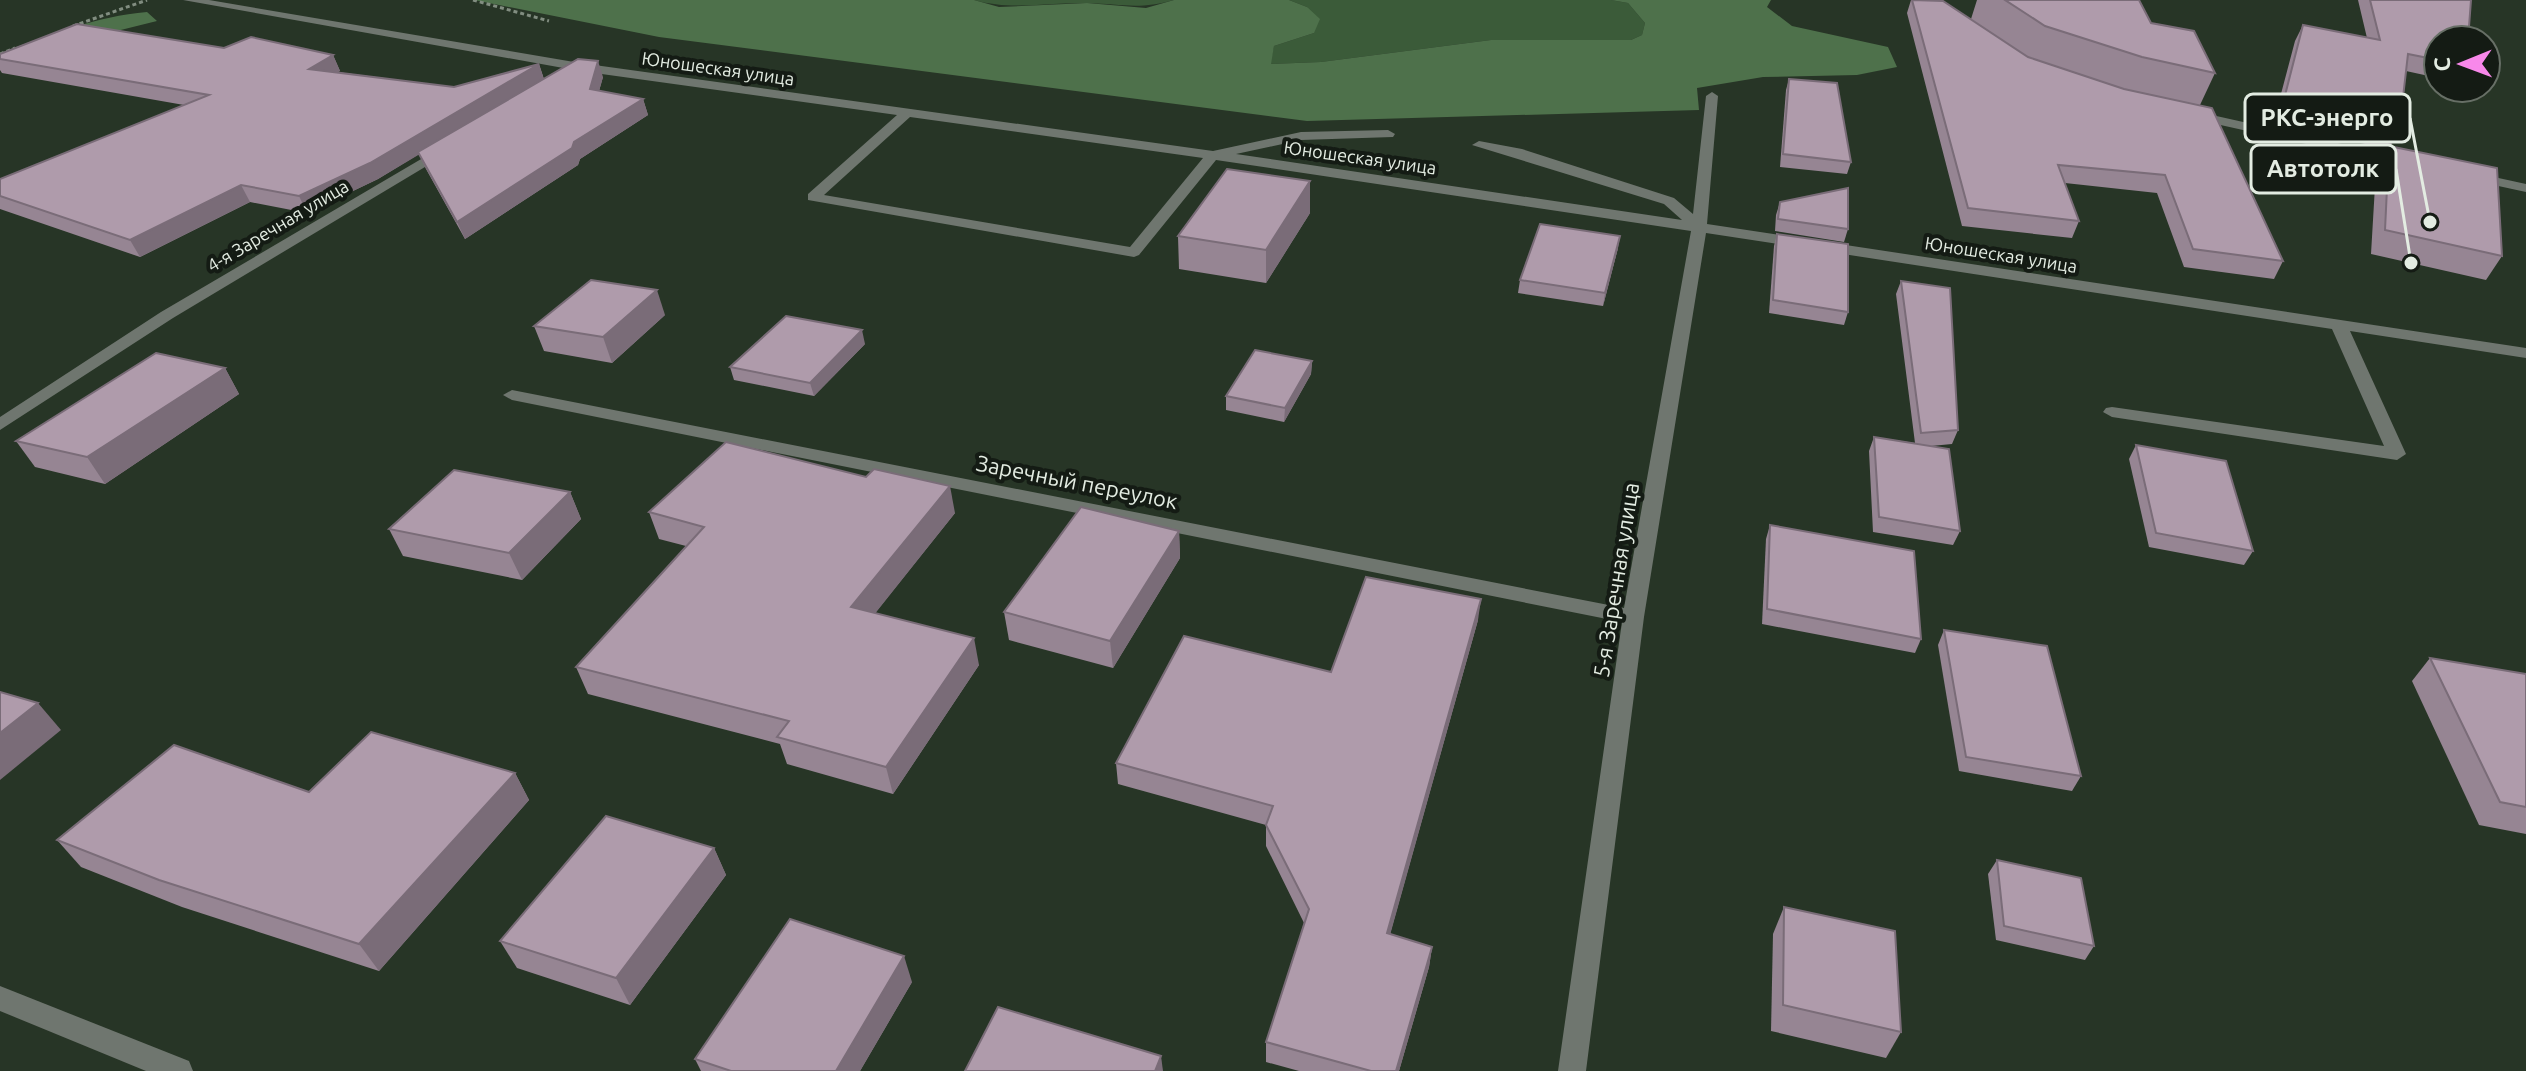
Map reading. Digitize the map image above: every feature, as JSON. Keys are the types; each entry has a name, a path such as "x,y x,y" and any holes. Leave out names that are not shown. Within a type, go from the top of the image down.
{"street":[{"name":"Юношеская улица","path":"189,0 580,67 1213,155 2526,353"},
{"path":"554,83 580,67"},
{"name":"5-я Заречная улица","path":"1572,1071 1633,617 1699,227 1712,96"},
{"path":"2180,112 2427,167"},
{"path":"907,113 813,197 1134,252 1213,155 1301,136 1388,134"},
{"name":"4-я Заречная улица","path":"0,425 167,315 460,139"},
{"path":"1479,145 1517,152 1669,201 1699,227"},
{"path":"2455,173 2526,188"},
{"path":"2112,412 2397,454 2339,325"},
{"name":"Заречный переулок","path":"512,395 1633,617"},
{"path":"0,998 179,1071"}],"path":[{"path":"71,27 147,0"},
{"path":"0,54 28,43"}],"green space":[{"path":"474,0 974,0 999,7 1087,3 1146,8 1174,0 1289,0 1307,7 1320,19 1314,33 1274,46 1271,64 1321,62 1491,40 1631,40 1642,35 1645,23 1628,3 1611,0 1771,0 1767,7 1792,26 1888,47 1897,67 1857,75 1763,77 1697,88 1699,110 1307,121 659,37"},
{"path":"974,0 1174,0 1130,6 1087,3 1016,6"},
{"path":"1289,0 1611,0 1628,3 1645,23 1642,35 1631,40 1491,40 1321,62 1270,64 1274,46 1314,33 1307,7"},
{"path":"147,12 157,21 0,60 0,53 54,34 91,22"}],"building":[{"path":"1912,0 1943,1 2028,57 2124,89 2212,108 2283,261 2193,249 2165,175 2058,165 2079,221 1968,208"},
{"path":"2005,0 2139,0 2151,23 2194,31 2215,73 2142,57 2045,26"},
{"path":"2370,0 2471,0 2469,24 2422,24 2422,57 2408,54 2399,132 2282,107 2303,25 2380,40"},
{"path":"77,24 224,48 251,37 333,55 309,69 454,87 539,64 370,163 299,196 241,185 130,240 0,196 0,179 209,95 0,59 0,54"},
{"path":"578,59 598,61 590,89 643,99 457,222 418,152"},
{"path":"1789,79 1837,83 1851,162 1783,154"},
{"path":"2389,146 2497,168 2502,256 2385,230"},
{"path":"1227,169 1310,181 1266,250 1178,236"},
{"path":"1848,188 1848,229 1778,219 1780,202"},
{"path":"1540,224 1620,236 1605,293 1520,280"},
{"path":"1777,234 1848,244 1848,312 1773,300"},
{"path":"591,280 657,290 603,337 534,326"},
{"path":"1901,281 1950,288 1958,430 1921,433"},
{"path":"786,316 862,330 810,383 730,367"},
{"path":"1255,350 1312,361 1285,408 1226,396"},
{"path":"156,353 225,368 87,457 16,441"},
{"path":"1874,437 1949,449 1960,531 1879,517"},
{"path":"726,442 866,477 874,469 950,486 851,607 974,638 886,767 777,737 789,721 576,667 704,527 649,512"},
{"path":"2136,445 2226,461 2253,551 2156,533"},
{"path":"454,470 570,492 509,553 389,529"},
{"path":"1081,507 1179,531 1110,641 1004,612"},
{"path":"1770,525 1914,551 1921,639 1767,609"},
{"path":"1366,577 1481,599 1387,933 1432,947 1396,1071 1371,1071 1266,1042 1309,909 1266,825 1273,806 1116,763 1184,636 1331,672"},
{"path":"1944,630 2047,646 2081,776 1966,757"},
{"path":"2430,658 2526,674 2526,807 2500,802"},
{"path":"0,692 38,703 0,733"},
{"path":"371,732 515,773 359,944 159,880 57,840 174,745 309,792"},
{"path":"606,816 714,848 616,978 500,941"},
{"path":"1997,860 2081,878 2094,946 2004,926"},
{"path":"1784,907 1895,931 1901,1032 1783,1005"},
{"path":"790,919 904,956 836,1071 731,1071 695,1059"},
{"path":"998,1007 1161,1056 1155,1071 965,1071"}],"place":[{"name":"РКС-энерго","path":"2430,222"},
{"name":"Автотолк","path":"2411,263"}]}
